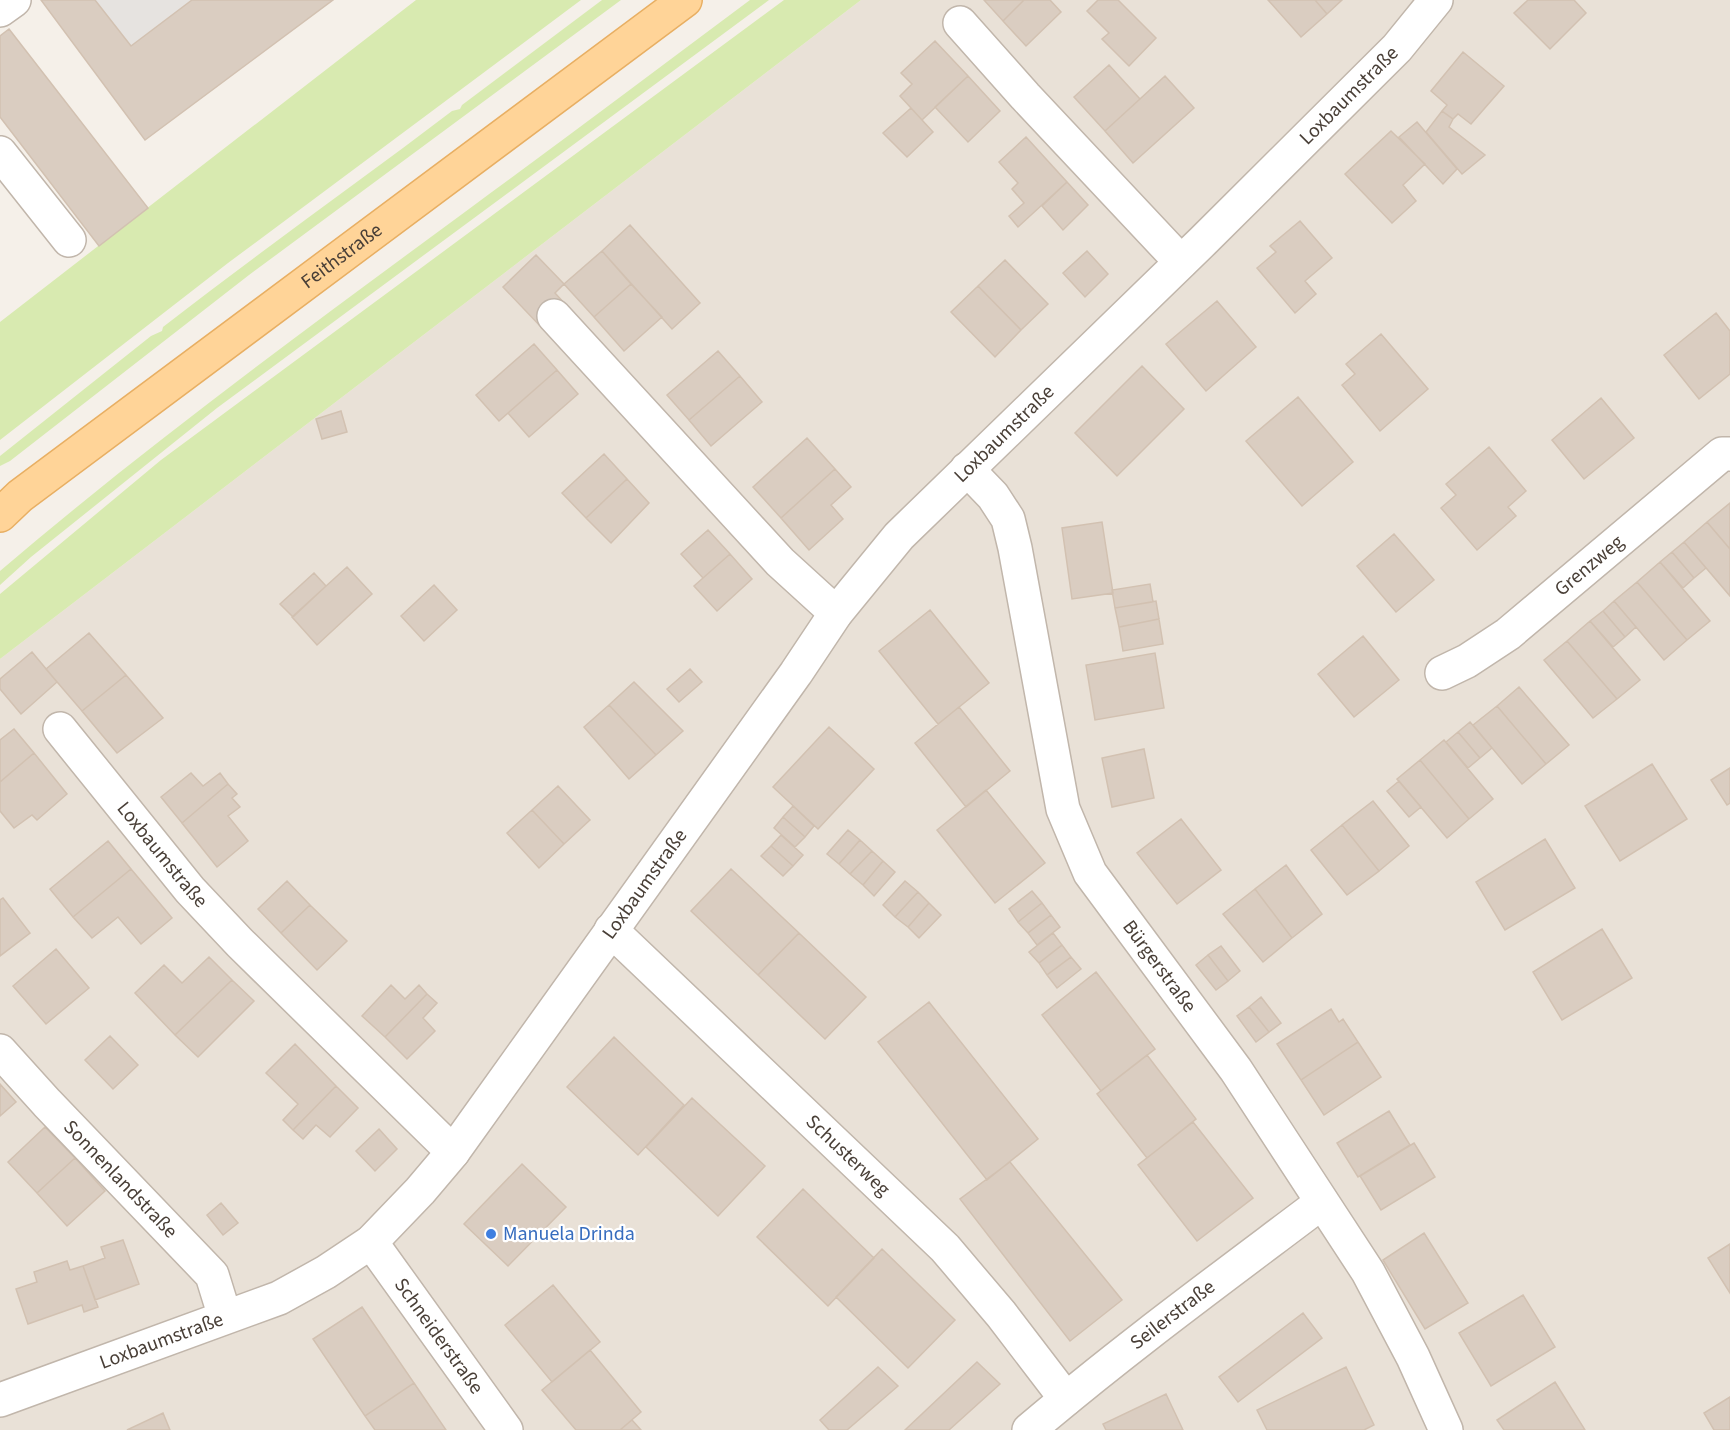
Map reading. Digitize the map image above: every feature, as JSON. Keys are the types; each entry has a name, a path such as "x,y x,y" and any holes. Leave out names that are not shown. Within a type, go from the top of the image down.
{"main road":[{"name":"Feithstraße","path":"0,515 20,496 685,0"}],"street":[{"path":"0,10 14,0"},
{"name":"Loxbaumstraße","path":"0,1400 279,1299 326,1272 371,1242 420,1191 453,1152 837,613 899,536 1397,48 1436,0"},
{"path":"960,23 1025,96 1181,262"},
{"path":"0,153 69,240"},
{"path":"554,316 780,562 837,613"},
{"name":"Grenzweg","path":"1442,673 1467,661 1508,634 1722,454 1730,454"},
{"name":"Bürgerstraße","path":"967,469 993,496 1008,519 1063,809 1090,873 1236,1070 1368,1272 1413,1357 1446,1430"},
{"name":"Loxbaumstraße","path":"60,729 190,890 240,943 453,1152"},
{"name":"Schusterweg","path":"610,930 945,1248 1001,1314 1066,1399"},
{"name":"Sonnenlandstraße","path":"0,1051 46,1103 212,1275 225,1317"},
{"name":"Seilerstraße","path":"1029,1430 1216,1281 1321,1203"},
{"name":"Schneiderstraße","path":"371,1242 506,1430"}],"shaded area":[{"path":"95,0 192,0 131,46"},
{"path":"861,0 1730,0 1730,1430 0,1430 0,659"}],"green space":[{"path":"416,0 581,0 228,263 0,440 0,322"},
{"path":"602,0 621,0 249,275 10,461 0,466 0,456 151,336 162,331 163,327 199,299 452,111 460,109 462,105"},
{"path":"750,0 769,0 217,408 31,557 0,585 0,571 172,431"},
{"path":"784,0 861,0 0,659 0,594 161,460"}],"building":[{"path":"41,0 95,0 131,46 192,0 333,0 145,140"},
{"path":"984,0 1024,0 1003,21"},
{"path":"1024,0 1050,0 1061,12 1026,46 1003,21"},
{"path":"1098,0 1118,0 1156,38 1129,66 1102,39 1109,33 1087,11"},
{"path":"1268,0 1315,0 1327,14 1301,37"},
{"path":"1315,0 1342,0 1327,14"},
{"path":"1528,0 1574,0 1586,13 1550,49 1514,13"},
{"path":"9,29 148,208 99,246 0,117 0,36"},
{"path":"935,41 968,76 922,120 900,96 912,84 901,73"},
{"path":"1463,52 1504,86 1471,124 1458,114 1453,119 1442,111 1447,105 1431,91"},
{"path":"1109,65 1140,99 1105,131 1074,97"},
{"path":"968,76 1000,111 968,142 935,107"},
{"path":"1165,76 1194,108 1133,163 1105,131"},
{"path":"911,108 933,132 907,157 883,133"},
{"path":"1442,111 1453,119 1449,127 1485,155 1462,174 1426,132"},
{"path":"1417,122 1457,169 1443,184 1399,137"},
{"path":"1391,131 1425,164 1403,185 1416,201 1392,223 1345,174"},
{"path":"1026,137 1067,182 1018,227 1009,216 1024,203 1012,189 1018,183 999,162"},
{"path":"1067,182 1088,205 1063,230 1042,206"},
{"path":"1300,221 1332,258 1305,281 1316,294 1295,313 1257,268 1276,252 1270,246"},
{"path":"630,225 700,303 672,329 602,251"},
{"path":"602,251 631,284 594,317 564,284"},
{"path":"1087,251 1108,274 1085,297 1063,273"},
{"path":"536,255 564,284 555,293 566,305 542,328 503,287"},
{"path":"1005,260 1048,304 1021,330 978,286"},
{"path":"631,284 662,317 624,351 594,317"},
{"path":"978,286 1021,330 995,357 951,312"},
{"path":"1217,301 1256,347 1206,391 1166,344"},
{"path":"1716,313 1730,331 1730,374 1699,399 1664,355"},
{"path":"1381,334 1428,389 1380,431 1342,385 1355,374 1346,364"},
{"path":"534,344 557,370 499,421 476,395"},
{"path":"718,351 740,376 689,420 667,395"},
{"path":"1142,366 1184,409 1117,476 1075,433"},
{"path":"557,370 578,394 529,437 508,413"},
{"path":"740,376 762,402 711,446 689,420"},
{"path":"1298,397 1353,462 1302,506 1246,441"},
{"path":"1601,398 1634,438 1584,479 1552,440"},
{"path":"341,411 347,432 322,439 316,419"},
{"path":"807,438 835,469 781,518 753,487"},
{"path":"1489,447 1526,491 1508,507 1516,516 1477,550 1441,508 1456,495 1446,484"},
{"path":"604,454 627,479 586,518 562,493"},
{"path":"835,469 851,487 831,505 843,519 809,550 781,518"},
{"path":"627,479 649,503 611,543 586,518"},
{"path":"1730,503 1730,549 1707,522"},
{"path":"1102,522 1113,593 1072,599 1062,528"},
{"path":"1707,522 1730,549 1730,596 1684,542"},
{"path":"708,530 730,554 703,578 681,554"},
{"path":"1394,534 1434,580 1396,612 1357,566"},
{"path":"1684,542 1706,568 1694,578 1672,552"},
{"path":"1672,552 1694,578 1683,588 1660,562"},
{"path":"730,554 752,579 717,611 694,586"},
{"path":"1660,562 1710,621 1687,640 1637,582"},
{"path":"347,567 372,594 317,645 292,617"},
{"path":"314,573 326,586 293,617 280,604"},
{"path":"1637,582 1687,640 1664,660 1614,601"},
{"path":"1150,584 1153,602 1115,608 1112,590"},
{"path":"434,585 457,610 424,641 401,616"},
{"path":"1156,601 1159,619 1119,627 1115,608"},
{"path":"1614,601 1636,627 1625,637 1603,611"},
{"path":"930,610 989,683 938,724 879,651"},
{"path":"1603,611 1625,637 1613,647 1590,621"},
{"path":"1159,619 1163,644 1123,651 1119,627"},
{"path":"1590,621 1640,680 1617,699 1567,641"},
{"path":"89,633 126,675 82,711 46,669"},
{"path":"1363,636 1399,680 1354,717 1318,674"},
{"path":"1567,641 1617,699 1593,718 1544,660"},
{"path":"32,652 57,682 21,714 0,689 0,679"},
{"path":"1155,653 1164,708 1095,720 1086,665"},
{"path":"690,669 702,682 679,702 667,689"},
{"path":"126,675 163,718 117,753 82,711"},
{"path":"634,682 683,731 656,755 609,705"},
{"path":"1519,687 1569,745 1546,764 1497,706"},
{"path":"609,705 656,755 629,779 584,727"},
{"path":"1497,706 1546,764 1522,784 1473,725"},
{"path":"959,707 1010,771 966,807 915,743"},
{"path":"1470,722 1492,748 1480,758 1458,732"},
{"path":"829,727 874,769 818,829 773,787"},
{"path":"14,729 34,753 0,782 0,740"},
{"path":"1458,732 1480,758 1468,768 1446,742"},
{"path":"1444,740 1493,799 1469,819 1420,760"},
{"path":"1144,749 1154,798 1112,807 1102,758"},
{"path":"34,753 67,794 37,820 32,815 14,828 0,811 0,782"},
{"path":"1420,760 1469,819 1447,838 1397,779"},
{"path":"1652,764 1687,819 1620,861 1585,806"},
{"path":"1730,768 1730,803 1727,805 1711,780"},
{"path":"191,773 203,786 220,773 228,784 182,823 161,797"},
{"path":"1399,781 1421,807 1409,817 1387,791"},
{"path":"228,784 237,794 232,798 240,807 228,816 248,841 217,867 182,823"},
{"path":"558,786 590,820 564,844 532,810"},
{"path":"986,790 1045,863 995,903 937,830"},
{"path":"1373,801 1409,846 1379,871 1342,825"},
{"path":"793,806 814,826 805,837 783,817"},
{"path":"532,810 564,844 539,868 507,833"},
{"path":"783,817 805,837 795,847 774,828"},
{"path":"1181,819 1221,870 1177,904 1137,853"},
{"path":"1342,825 1379,871 1347,895 1311,850"},
{"path":"848,830 860,840 839,864 827,854"},
{"path":"781,835 803,855 793,866 771,846"},
{"path":"1545,839 1575,888 1505,930 1476,882"},
{"path":"860,840 872,851 850,874 839,864"},
{"path":"108,841 131,869 73,917 50,889"},
{"path":"771,846 793,866 783,876 761,856"},
{"path":"872,851 883,861 863,885 850,874"},
{"path":"883,861 895,872 874,896 863,885"},
{"path":"1286,865 1322,914 1292,938 1255,889"},
{"path":"131,869 172,918 141,944 118,917 92,938 73,917"},
{"path":"731,869 799,933 758,975 691,911"},
{"path":"287,881 310,905 281,933 258,909"},
{"path":"905,881 918,892 895,917 883,905"},
{"path":"1255,889 1292,938 1263,962 1223,914"},
{"path":"1032,891 1042,903 1018,922 1009,909"},
{"path":"918,892 929,903 908,927 895,917"},
{"path":"3,898 30,933 0,956 0,900"},
{"path":"929,903 941,915 919,938 908,927"},
{"path":"1042,903 1051,915 1028,933 1018,922"},
{"path":"310,905 347,941 317,970 281,933"},
{"path":"1051,915 1060,927 1037,945 1028,933"},
{"path":"1602,929 1632,978 1562,1020 1533,972"},
{"path":"799,933 866,997 825,1039 758,975"},
{"path":"1053,933 1062,945 1039,963 1029,952"},
{"path":"1062,945 1071,957 1047,975 1039,963"},
{"path":"1221,946 1240,971 1228,981 1208,955"},
{"path":"56,949 89,988 46,1024 13,986"},
{"path":"1208,955 1228,981 1216,990 1196,965"},
{"path":"209,957 232,980 175,1035 135,993 164,965 182,983"},
{"path":"1071,957 1081,969 1057,988 1047,975"},
{"path":"1096,972 1155,1049 1101,1091 1042,1015"},
{"path":"232,980 254,1001 198,1057 175,1035"},
{"path":"391,985 405,999 419,985 427,994 385,1037 362,1016"},
{"path":"427,994 437,1003 423,1018 435,1031 407,1059 385,1037"},
{"path":"1261,997 1281,1023 1269,1032 1249,1007"},
{"path":"929,1002 1038,1139 987,1180 878,1042"},
{"path":"1249,1007 1269,1032 1256,1042 1237,1016"},
{"path":"1331,1009 1339,1022 1343,1019 1358,1042 1301,1080 1277,1044"},
{"path":"110,1036 138,1065 113,1089 85,1060"},
{"path":"614,1037 684,1105 638,1155 567,1087"},
{"path":"1358,1042 1381,1077 1324,1115 1301,1080"},
{"path":"295,1044 336,1086 293,1130 283,1120 298,1104 266,1073"},
{"path":"1147,1055 1196,1119 1147,1158 1097,1094"},
{"path":"0,1084 16,1102 0,1116"},
{"path":"336,1086 358,1108 330,1137 316,1125 303,1139 293,1130"},
{"path":"692,1098 765,1166 718,1216 646,1147"},
{"path":"1389,1111 1410,1145 1358,1177 1337,1143"},
{"path":"1193,1122 1253,1198 1197,1241 1138,1165"},
{"path":"45,1127 75,1158 37,1193 8,1162"},
{"path":"379,1129 397,1149 375,1171 356,1151"},
{"path":"1414,1143 1435,1177 1381,1210 1360,1176"},
{"path":"75,1158 105,1191 67,1226 37,1193"},
{"path":"1010,1162 1122,1300 1070,1341 960,1199"},
{"path":"522,1164 566,1207 508,1266 464,1224"},
{"path":"803,1189 874,1258 828,1306 757,1237"},
{"path":"221,1203 238,1223 223,1235 207,1215"},
{"path":"1424,1233 1468,1303 1425,1329 1383,1260"},
{"path":"123,1240 139,1284 95,1300 83,1266 105,1258 101,1247"},
{"path":"1730,1244 1730,1293 1708,1258"},
{"path":"882,1249 955,1320 908,1368 836,1297"},
{"path":"67,1261 70,1270 83,1266 98,1307 84,1312 82,1305 28,1324 16,1289 37,1282 34,1272"},
{"path":"553,1285 600,1342 552,1382 505,1325"},
{"path":"1523,1295 1555,1347 1491,1386 1459,1333"},
{"path":"362,1307 414,1383 365,1416 313,1339"},
{"path":"1303,1313 1322,1338 1238,1402 1219,1377"},
{"path":"590,1350 641,1412 620,1430 576,1430 542,1390"},
{"path":"977,1362 1000,1384 949,1430 905,1430"},
{"path":"878,1367 898,1386 847,1430 829,1430 820,1420"},
{"path":"1346,1367 1374,1425 1364,1430 1267,1430 1257,1410"},
{"path":"1555,1382 1585,1430 1504,1430 1497,1420"},
{"path":"414,1383 446,1430 375,1430 365,1416"},
{"path":"1166,1394 1183,1430 1106,1430 1103,1424"},
{"path":"1730,1397 1730,1430 1714,1430 1704,1413"},
{"path":"163,1413 170,1430 127,1430"},
{"path":"632,1420 641,1430 620,1430"}],"place":[{"name":"Manuela Drinda","path":"491,1234"}]}
